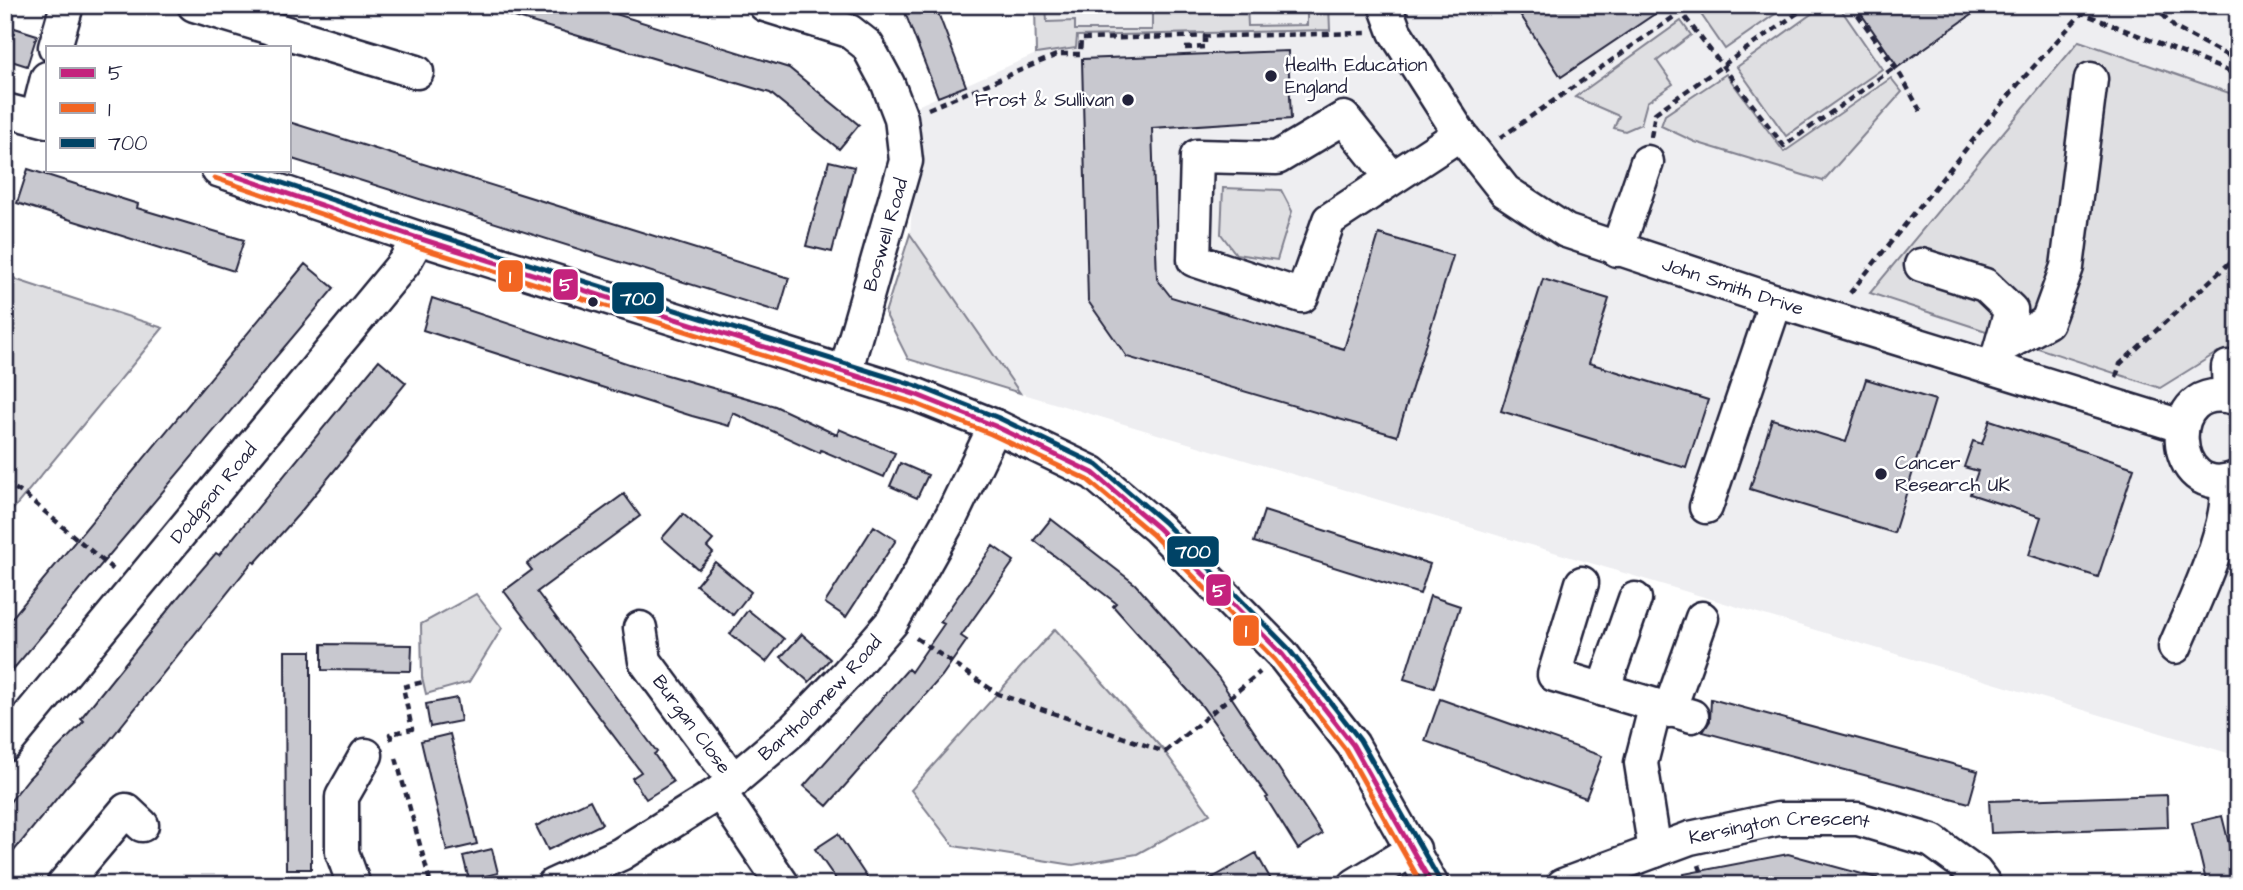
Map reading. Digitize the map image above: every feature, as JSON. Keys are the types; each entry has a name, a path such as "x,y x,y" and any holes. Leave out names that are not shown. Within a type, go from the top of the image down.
{"street":[{"path":"55,46 66,5"},
{"path":"194,5 417,72"},
{"name":"Boswell Road","path":"765,5 851,18 888,84 901,118 906,161 845,373"},
{"name":"John Smith Drive","path":"1390,19 1468,144 1505,191 1566,232 1834,319 1998,357 2108,401 2181,426"},
{"path":"1998,357 2048,322 2067,267 2091,79"},
{"path":"5,110 42,120 46,86"},
{"path":"1391,177 1344,117 1277,158 1197,156 1194,260 1302,296 1329,219 1391,177 1468,144"},
{"path":"1617,250 1647,162"},
{"path":"224,172 418,238 916,395 995,425 1093,473 1158,528 1282,654 1353,745 1432,885"},
{"name":"Dodgson Road","path":"5,746 404,263 418,238"},
{"path":"1921,265 1985,285 2011,310 1998,357"},
{"path":"1706,507 1776,301"},
{"path":"2175,647 2222,528 2231,480 2205,478 2193,469 2184,457 2180,443 2181,426 2188,413 2199,403 2231,388"},
{"name":"Bartholomew Road","path":"553,885 621,854 727,786 803,720 892,622 953,516 995,425"},
{"path":"1582,583 1554,675 1672,711"},
{"path":"1604,690 1635,599"},
{"path":"1655,851 1641,763 1672,711 1702,618"},
{"name":"Burgan Close","path":"640,628 645,661 727,786 783,885"},
{"path":"354,885 342,852 342,797 379,750"},
{"path":"63,885 126,810 142,825"},
{"name":"Kersington Crescent","path":"1563,885 1689,838 1778,819 1858,819 1932,841 1976,873 1985,885"},
{"path":"1355,885 1414,849"}],"path":[{"path":"1468,144 1691,5"},
{"path":"1647,162 1655,113 1810,5"},
{"path":"1851,5 1895,67 1922,114"},
{"path":"2076,5 2082,13 2238,75"},
{"path":"2154,5 2175,28 2238,61"},
{"path":"1680,10 1784,146 1895,67"},
{"path":"1834,319 1840,306 2002,104 2082,13"},
{"path":"901,118 964,96 1059,54 1080,54 1081,38 1205,36 1390,19"},
{"path":"1185,48 1205,47 1205,36"},
{"path":"2108,401 2120,364 2238,255"},
{"path":"5,482 25,495 137,589"},
{"path":"892,622 998,694 1166,752 1282,654"},
{"path":"423,682 403,687 412,729 390,734 379,750 395,755 431,885"}],"shaded area":[{"path":"1035,5 2238,5 2238,756 1020,393 910,234 919,112 917,106 1036,54"},
{"path":"1035,5 1046,5 1047,22 1075,21 1075,30 1152,30 1152,13 1237,10 1237,5 1247,5 1248,26 1307,25 1307,5 1329,5 1330,30 1077,36 1076,48 1036,54"},
{"path":"1705,5 1788,5 1725,49 1698,10"},
{"path":"1824,5 1838,5 1882,69 1786,136 1737,67"},
{"path":"1681,21 1691,35 1657,61 1673,84 1647,102 1641,124 1625,131 1614,128 1619,116 1575,97"},
{"path":"2079,41 2238,96 2238,356 2218,352 2160,388 1870,293"},
{"path":"1726,74 1784,152 1891,78 1902,92 1823,181 1695,142 1661,126 1665,115"},
{"path":"1223,188 1281,190 1292,211 1277,260 1236,254 1221,234"},
{"path":"910,234 1020,393 908,359 885,313"},
{"path":"5,276 163,328 5,519"},
{"path":"476,594 502,628 469,682 426,694 422,677 421,624"},
{"path":"1055,629 1165,752 1210,814 1137,854 1073,865 954,846 911,790"}],"building":[{"path":"499,5 587,5 789,68 859,125 839,149 770,93 498,12"},
{"path":"902,5 935,5 966,86 938,97"},
{"path":"1514,5 1668,5 1561,77"},
{"path":"1855,5 1985,5 1898,67"},
{"path":"5,25 37,35 27,66 5,59"},
{"path":"1288,51 1291,119 1152,128 1157,279 1171,297 1344,349 1379,234 1453,256 1397,436 1127,357 1088,301 1082,59"},
{"path":"290,122 789,278 779,312 290,158"},
{"path":"829,161 854,167 832,252 806,246"},
{"path":"28,169 138,204 137,208 244,240 234,271 17,203"},
{"path":"305,264 334,288 5,679 5,626"},
{"path":"1543,279 1609,299 1589,363 1708,400 1686,468 1501,411"},
{"path":"432,298 629,364 775,406 837,435 839,429 895,453 884,477 821,450 820,453 733,413 729,426 423,330"},
{"path":"379,360 406,383 298,515 255,563 253,561 105,746 66,787 5,862 5,808 29,778 84,721 81,718 180,595 216,553 219,555"},
{"path":"1866,379 1935,400 1894,533 1750,489 1772,419 1846,442"},
{"path":"1990,420 2134,468 2098,577 2029,555 2041,517 1970,494 1978,471 1964,467 1973,441 1982,444"},
{"path":"900,463 928,475 917,498 890,486"},
{"path":"624,494 640,516 537,592 657,752 654,754 673,782 646,799 632,778 641,772 504,591 532,570 527,564"},
{"path":"1264,511 1430,564 1420,594 1254,542"},
{"path":"683,514 713,540 707,547 713,553 698,569 662,538"},
{"path":"1051,519 1135,584 1218,677 1322,834 1298,849 1266,798 1268,797 1202,706 1113,606 1116,603 1034,540"},
{"path":"874,526 896,540 846,617 825,603"},
{"path":"993,546 1014,561 961,636 967,640 942,676 827,806 804,786 908,669 911,672 944,624 940,622"},
{"path":"715,562 751,592 733,615 696,585"},
{"path":"1430,596 1460,606 1434,688 1404,679"},
{"path":"748,610 784,639 766,662 730,634"},
{"path":"802,634 830,659 809,682 781,657"},
{"path":"322,644 412,645 411,671 322,670"},
{"path":"285,651 311,651 311,869 286,869"},
{"path":"457,698 461,721 430,727 426,704"},
{"path":"1440,699 1602,756 1586,798 1425,741"},
{"path":"1711,699 1978,771 1969,803 1703,732 1710,721"},
{"path":"450,734 477,844 447,851 421,741"},
{"path":"2167,795 2168,827 1991,833 1989,801"},
{"path":"590,800 602,824 548,850 536,826"},
{"path":"2222,816 2238,885 2207,885 2192,823"},
{"path":"838,834 872,885 840,885 815,849"},
{"path":"492,849 498,873 469,880 463,856"},
{"path":"1256,853 1274,885 1200,885"},
{"path":"1788,854 1877,878 1876,885 1685,885 1684,874"}],"transit line":[{"name":"5","path":"224,172 418,238 917,395 995,426 1093,473 1158,528 1282,654 1353,745 1432,885"},
{"name":"700","path":"250,172 421,230 920,387 999,418 1097,465 1164,522 1288,648 1360,740 1440,881"},
{"name":"1","path":"215,178 415,246 914,403 991,434 1088,480 1152,534 1275,660 1346,750 1422,885"}],"place":[{"name":"Health Education England","path":"1271,76"},
{"name":"Frost & Sullivan","path":"1128,100"},
{"name":"Cancer Research UK","path":"1881,474"}]}
